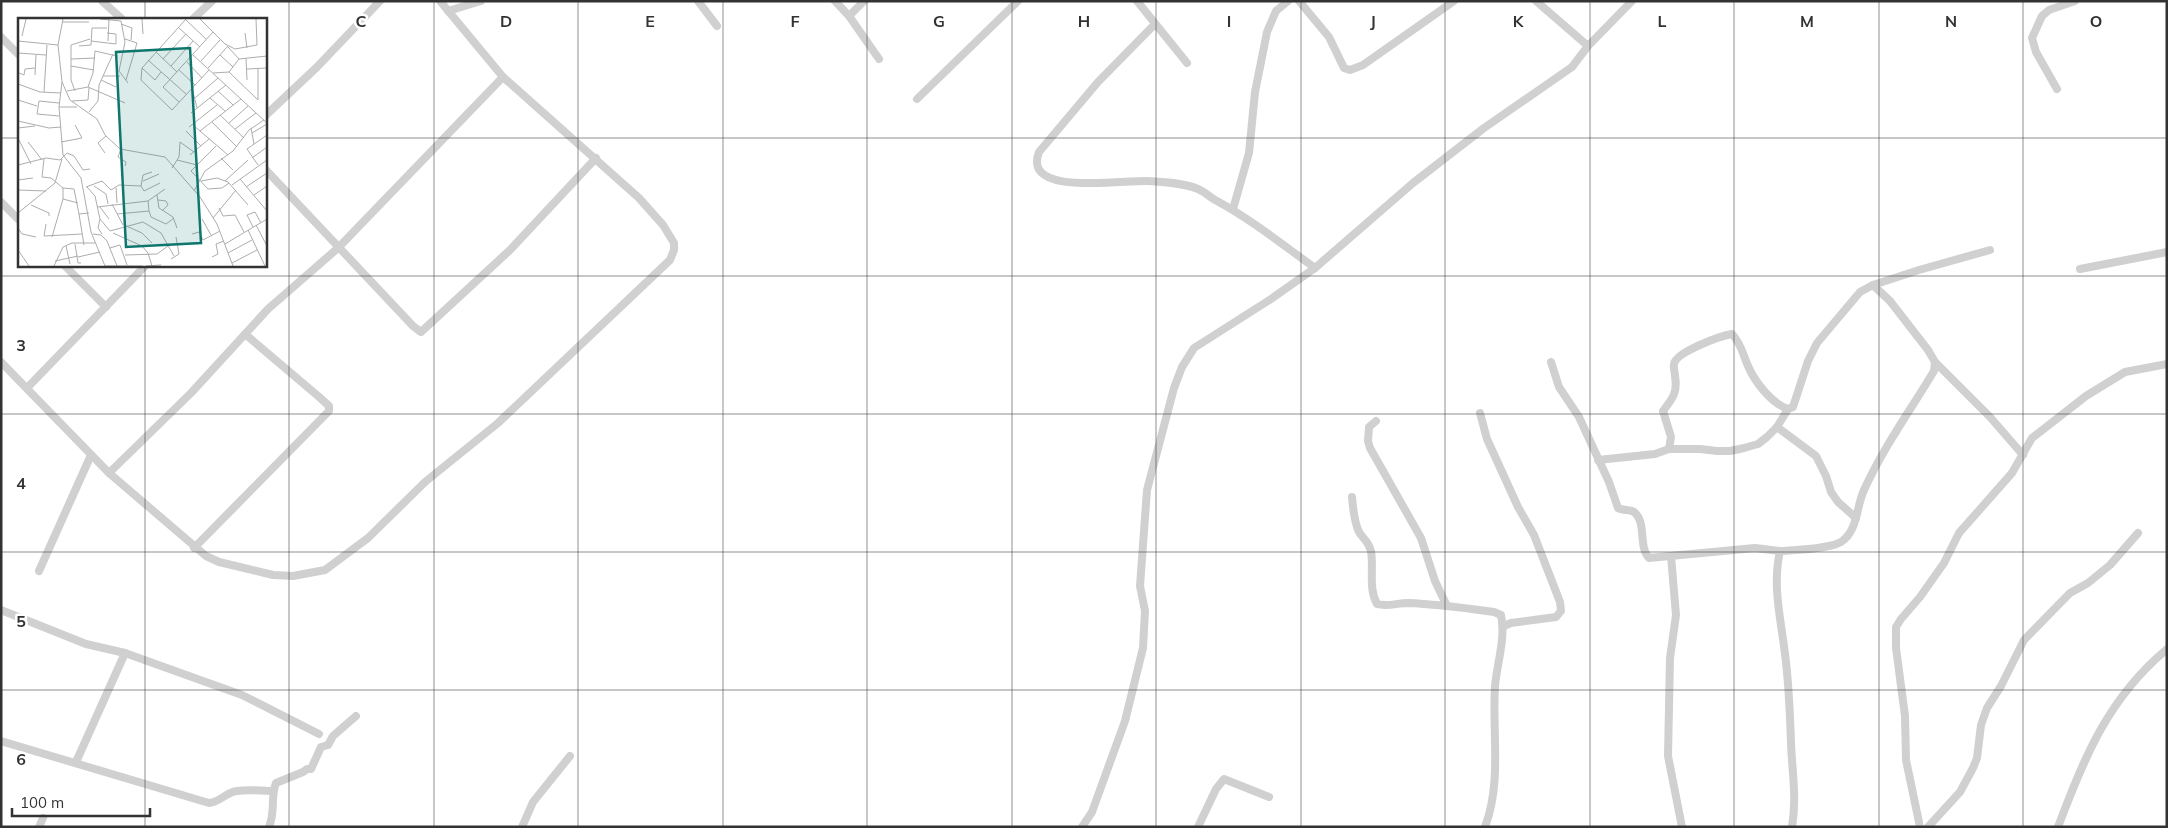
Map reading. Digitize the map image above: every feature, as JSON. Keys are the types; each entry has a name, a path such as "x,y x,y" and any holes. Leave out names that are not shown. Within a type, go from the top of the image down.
{"street":[{"path":"102,1 121,18"},
{"path":"195,18 212,1"},
{"path":"266,115 317,67 380,1"},
{"path":"1,362 109,473 194,548 219,562 273,575 293,576 325,570 368,538 425,482 498,423 670,260 674,243 663,225 640,198 503,77 440,1"},
{"path":"448,11 481,1"},
{"path":"698,1 717,26"},
{"path":"835,1 849,16 879,59"},
{"path":"849,16 864,1"},
{"path":"917,99 1018,1"},
{"path":"1137,1 1187,63"},
{"path":"1233,209 1249,153 1255,92 1267,32 1276,11 1288,1"},
{"path":"1299,1 1329,37 1344,68 1350,70 1363,65 1454,1"},
{"path":"1536,1 1588,46"},
{"path":"1084,826 1092,812 1125,721 1143,648 1145,611 1140,586 1148,490 1174,388 1182,367 1194,348 1271,300 1315,268 1413,183 1484,128 1572,67 1588,46 1632,1"},
{"path":"2057,89 2036,52 2032,38 2042,16 2049,10 2075,1"},
{"path":"1155,24 1098,82 1038,152 1036,165 1040,173 1062,182 1130,180 1185,185 1198,189 1233,209 1315,268"},
{"path":"1,37 18,54"},
{"path":"109,473 191,393 268,309 338,248 503,77"},
{"path":"266,170 338,248 421,332 510,250 596,158"},
{"path":"1,202 18,219"},
{"path":"1598,460 1655,454 1669,449 1730,451 1758,444 1778,427 1788,409 1793,406 1808,360 1817,344 1860,292 1873,285 1990,250"},
{"path":"2080,270 2167,252"},
{"path":"65,266 106,308"},
{"path":"27,388 145,266"},
{"path":"1873,285 1890,301 1935,362 1990,417 2023,455"},
{"path":"194,548 329,411 329,406 245,334"},
{"path":"1669,449 1671,437 1663,411 1673,400 1676,388 1673,366 1675,360 1685,352 1723,336 1732,334 1738,340 1749,368 1758,383 1776,404 1788,409"},
{"path":"1551,362 1559,387 1579,417 1610,482 1618,508 1632,510 1636,513 1646,555 1649,558 1655,558 1755,548 1780,552 1840,542 1849,534 1856,518 1863,492 1877,463 1934,371 1935,362"},
{"path":"1920,827 1906,760 1905,716 1896,648 1896,627 1944,563 1959,533 2012,473 2032,438 2086,396 2125,372 2167,364"},
{"path":"1480,413 1487,439 1518,507 1534,536 1560,602 1561,611 1556,617 1511,623 1504,626"},
{"path":"1376,421 1369,427 1368,441 1370,448 1421,538 1435,581 1447,606"},
{"path":"1778,427 1816,456 1826,476 1831,492 1838,502 1856,518"},
{"path":"39,571 91,455"},
{"path":"1352,497 1357,527 1360,534 1367,540 1370,548 1372,596 1377,604 1384,606 1405,603 1447,606 1494,612 1502,615 1504,626 1497,660 1495,686 1494,784 1485,827"},
{"path":"1928,827 1960,792 1973,768 1977,758 1981,725 1986,708 2001,686 2024,640 2070,593 2088,583 2110,565 2138,533"},
{"path":"1780,552 1776,574 1776,593 1787,667 1791,718 1792,769 1796,798 1792,827"},
{"path":"1671,556 1676,615 1670,658 1668,756 1682,827"},
{"path":"1,610 86,644 125,653 242,695 319,734"},
{"path":"2058,827 2089,749 2107,716 2126,691 2167,649"},
{"path":"76,762 125,653"},
{"path":"269,827 274,813 273,791 276,783 311,769 321,747 328,745 333,736 356,716"},
{"path":"1,741 209,803 218,802 227,794 237,790 273,791"},
{"path":"522,827 533,802 570,756"},
{"path":"1198,827 1216,789 1224,779 1269,797"},
{"path":"39,827 43,818"}]}
